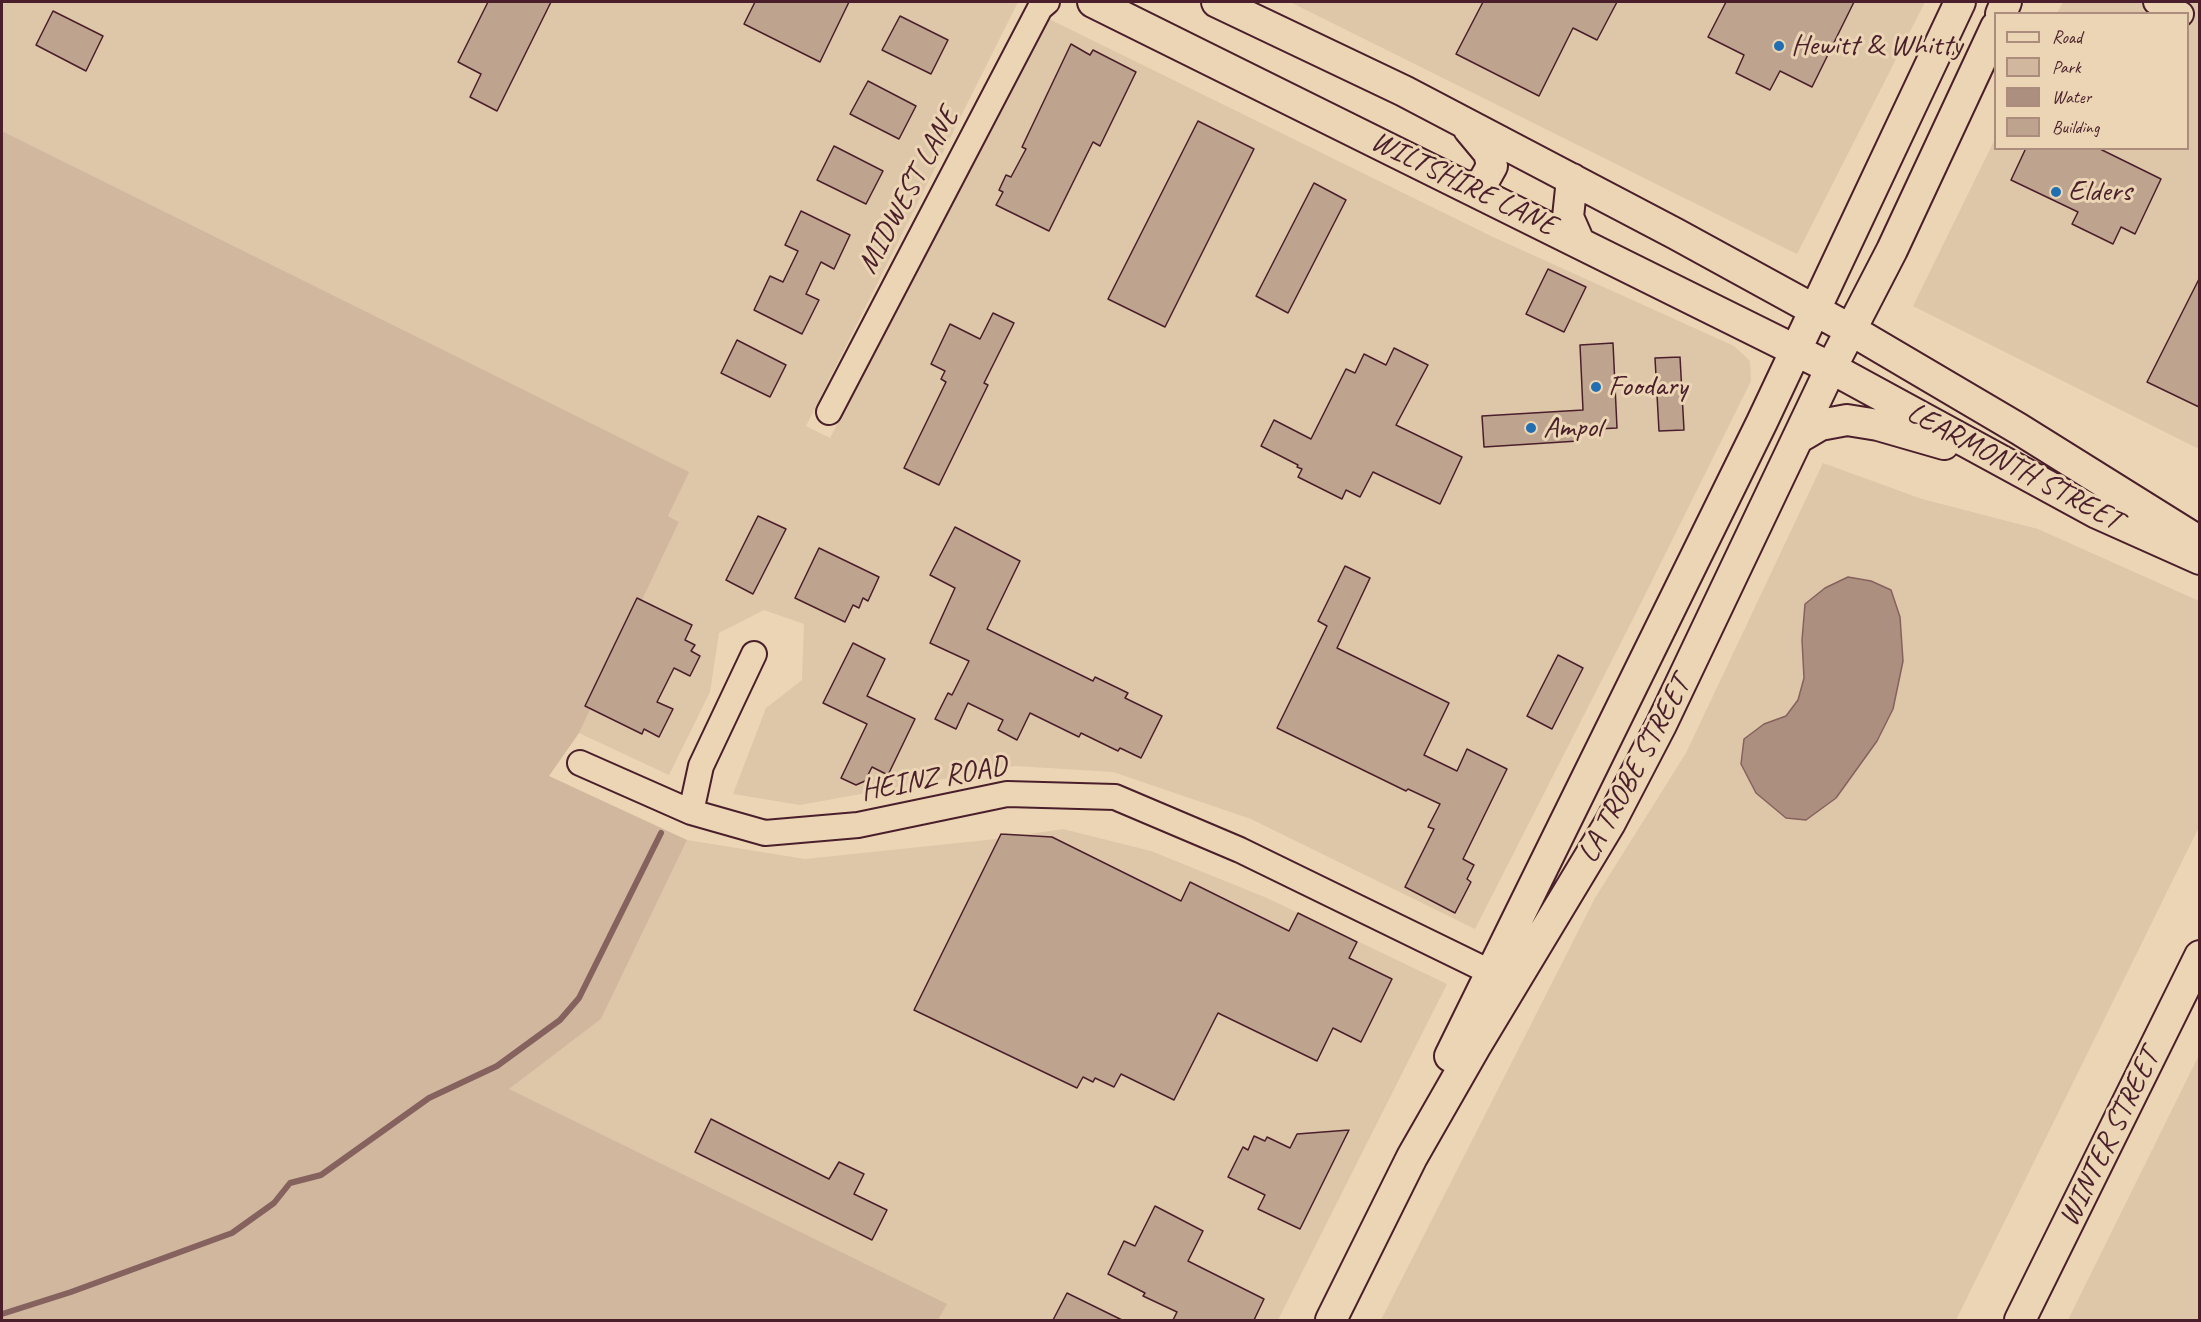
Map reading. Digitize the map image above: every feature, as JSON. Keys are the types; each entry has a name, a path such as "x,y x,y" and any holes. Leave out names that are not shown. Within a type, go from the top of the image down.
{"main road":[{"name":"WILTSHIRE LANE","path":"1093,2 1831,368"},
{"name":"WILTSHIRE LANE","path":"1217,2 1404,91 1851,330"},
{"name":"LA TROBE STREET","path":"1412,1157 1445,1067 1490,972 1597,759 1666,648 1814,311 1960,2"},
{"name":"LA TROBE STREET","path":"1331,1320 1412,1157 1474,1047 1593,852 1661,724 1831,368 1918,196 1994,29"},
{"path":"1463,122 1480,141 1492,162 1491,170 1485,180 1476,187 1469,187"},
{"path":"1572,179 1568,217 1579,242"},
{"name":"LEARMONTH STREET","path":"1851,330 2010,423 2199,542"},
{"name":"LEARMONTH STREET","path":"1831,368 2125,527 2199,559"},
{"path":"1798,438 1820,424 1847,420 1878,425 1995,458"},
{"path":"1666,648 1698,617 1734,573"},
{"path":"1490,972 1506,970 1550,900 1568,876 1593,852"},
{"name":"WINTER STREET","path":"2020,1320 2199,956"}],"street":[{"name":"MIDWEST LANE","path":"829,412 1040,8 1047,2"},
{"path":"2156,2 2177,12"},
{"path":"691,812 701,766 754,654"},
{"name":"HEINZ ROAD","path":"580,763 691,812 765,833 858,825 1007,794 1115,797 1240,850 1490,972"}],"shaded area":[{"path":"2,2 1018,2 806,426 830,438 1049,19 1493,237 1734,346 1750,361 1751,381 1475,929 1251,819 1113,772 1015,766 800,805 733,794 766,708 802,680 804,624 764,610 719,633 710,692 669,775 579,733 679,522 668,516 688,472 2,131"},
{"path":"1290,2 1925,2 1797,254"},
{"path":"2063,2 2199,2 2199,449 1913,306 1994,141 1994,150 2189,150 2189,12 2058,12"},
{"path":"1823,463 1922,499 2038,529 2199,601 2199,827 1956,1320 1381,1320 1595,898 1686,753"},
{"path":"1063,829 1151,851 1267,898 1447,984 1278,1320 938,1320 946,1304 508,1089 601,1019 687,840 805,859 996,839"},
{"path":"2199,1055 2199,1320 2068,1320"}],"green space":[{"path":"2,131 689,472 668,516 679,522 579,733 549,776 687,840 601,1019 509,1089 947,1304 938,1320 2,1320"}],"water":[{"path":"1848,577 1871,581 1891,590 1900,617 1903,661 1893,709 1877,741 1836,798 1806,820 1786,818 1756,793 1741,764 1744,739 1764,724 1786,716 1798,700 1804,678 1802,640 1805,604 1825,588"}],"building":[{"path":"488,2 551,2 497,111 470,97 481,74 458,62"},
{"path":"755,2 849,2 820,62 744,24"},
{"path":"1483,2 1617,2 1597,40 1573,28 1539,96 1456,54"},
{"name":"Hewitt & Whitty","path":"1726,2 1854,2 1812,87 1780,71 1770,90 1736,73 1744,55 1708,37"},
{"path":"53,11 103,36 86,71 36,45"},
{"path":"900,16 948,40 931,74 882,50"},
{"path":"1071,44 1090,55 1093,50 1136,72 1100,146 1093,142 1049,231 996,205 1003,192 999,190 1006,175 1011,177 1026,149 1022,147"},
{"path":"868,81 916,106 899,139 850,114"},
{"path":"1198,121 1254,149 1165,327 1108,299"},
{"path":"834,146 883,171 866,204 817,180"},
{"path":"2025,150 2102,150 2161,179 2135,234 2121,227 2113,244 2072,224 2078,212 2011,180"},
{"path":"1314,183 1346,200 1288,313 1256,296"},
{"path":"801,211 850,235 834,269 821,262 806,294 819,300 802,334 754,310 770,276 783,282 798,251 785,245"},
{"path":"1548,269 1586,287 1564,332 1526,314"},
{"path":"2199,279 2199,407 2147,382"},
{"path":"993,313 1014,323 984,383 988,385 939,485 904,468 946,382 941,379 945,371 931,364 950,324 980,339"},
{"path":"737,340 786,365 770,397 721,373"},
{"path":"1613,343 1617,428 1578,430 1578,441 1484,447 1482,416 1583,410 1580,345"},
{"path":"1394,348 1428,365 1396,425 1462,457 1440,504 1373,472 1360,497 1346,490 1342,499 1298,477 1302,469 1297,467 1298,465 1261,446 1274,420 1311,439 1346,369 1355,373 1364,354 1386,365"},
{"path":"1680,357 1684,430 1659,431 1655,358"},
{"path":"758,516 786,529 753,594 726,580"},
{"path":"955,527 1020,561 987,629 1093,681 1095,677 1128,693 1125,698 1162,716 1141,758 1120,748 1118,751 1081,733 1079,737 1030,713 1017,740 998,730 1003,720 968,703 956,729 935,719 948,693 952,695 969,661 930,643 955,588 930,575"},
{"path":"819,548 879,577 868,601 863,598 859,608 853,605 845,622 795,598"},
{"path":"1345,566 1370,578 1337,648 1449,703 1424,755 1457,771 1467,749 1507,769 1463,859 1474,865 1467,879 1471,882 1455,913 1405,887 1434,829 1428,827 1440,804 1408,789 1406,791 1277,728 1327,626 1318,621"},
{"path":"637,598 692,625 685,640 695,645 691,651 700,656 690,676 674,668 657,702 673,709 659,737 644,729 642,734 585,706"},
{"path":"853,643 885,659 867,696 915,719 888,775 872,767 865,781 856,785 841,778 867,724 823,703"},
{"path":"1558,655 1583,668 1552,729 1527,716"},
{"path":"1001,834 1052,837 1181,901 1190,882 1289,931 1298,913 1357,942 1349,958 1392,979 1361,1042 1333,1028 1317,1061 1218,1013 1174,1100 1121,1074 1114,1087 1095,1078 1093,1082 1083,1077 1077,1088 914,1010"},
{"path":"711,1119 829,1179 839,1162 864,1174 854,1194 887,1210 872,1240 695,1152"},
{"path":"1349,1130 1300,1229 1258,1209 1265,1195 1228,1177 1243,1147 1248,1150 1254,1136 1265,1141 1267,1137 1290,1148 1297,1134"},
{"path":"1155,1206 1203,1231 1188,1261 1264,1299 1254,1320 1173,1320 1177,1312 1143,1296 1145,1293 1108,1274 1124,1241 1135,1246"},
{"path":"1067,1293 1122,1320 1053,1320"}],"waterway":[{"path":"2,1314 71,1292 232,1233 274,1203 290,1183 321,1175 429,1098 497,1066 560,1020 579,998 661,833"}],"place":[{"name":"Hewitt & Whitty","path":"1779,46"},
{"name":"Elders","path":"2056,192"},
{"name":"Foodary","path":"1596,387"},
{"name":"Ampol","path":"1531,428"}]}
